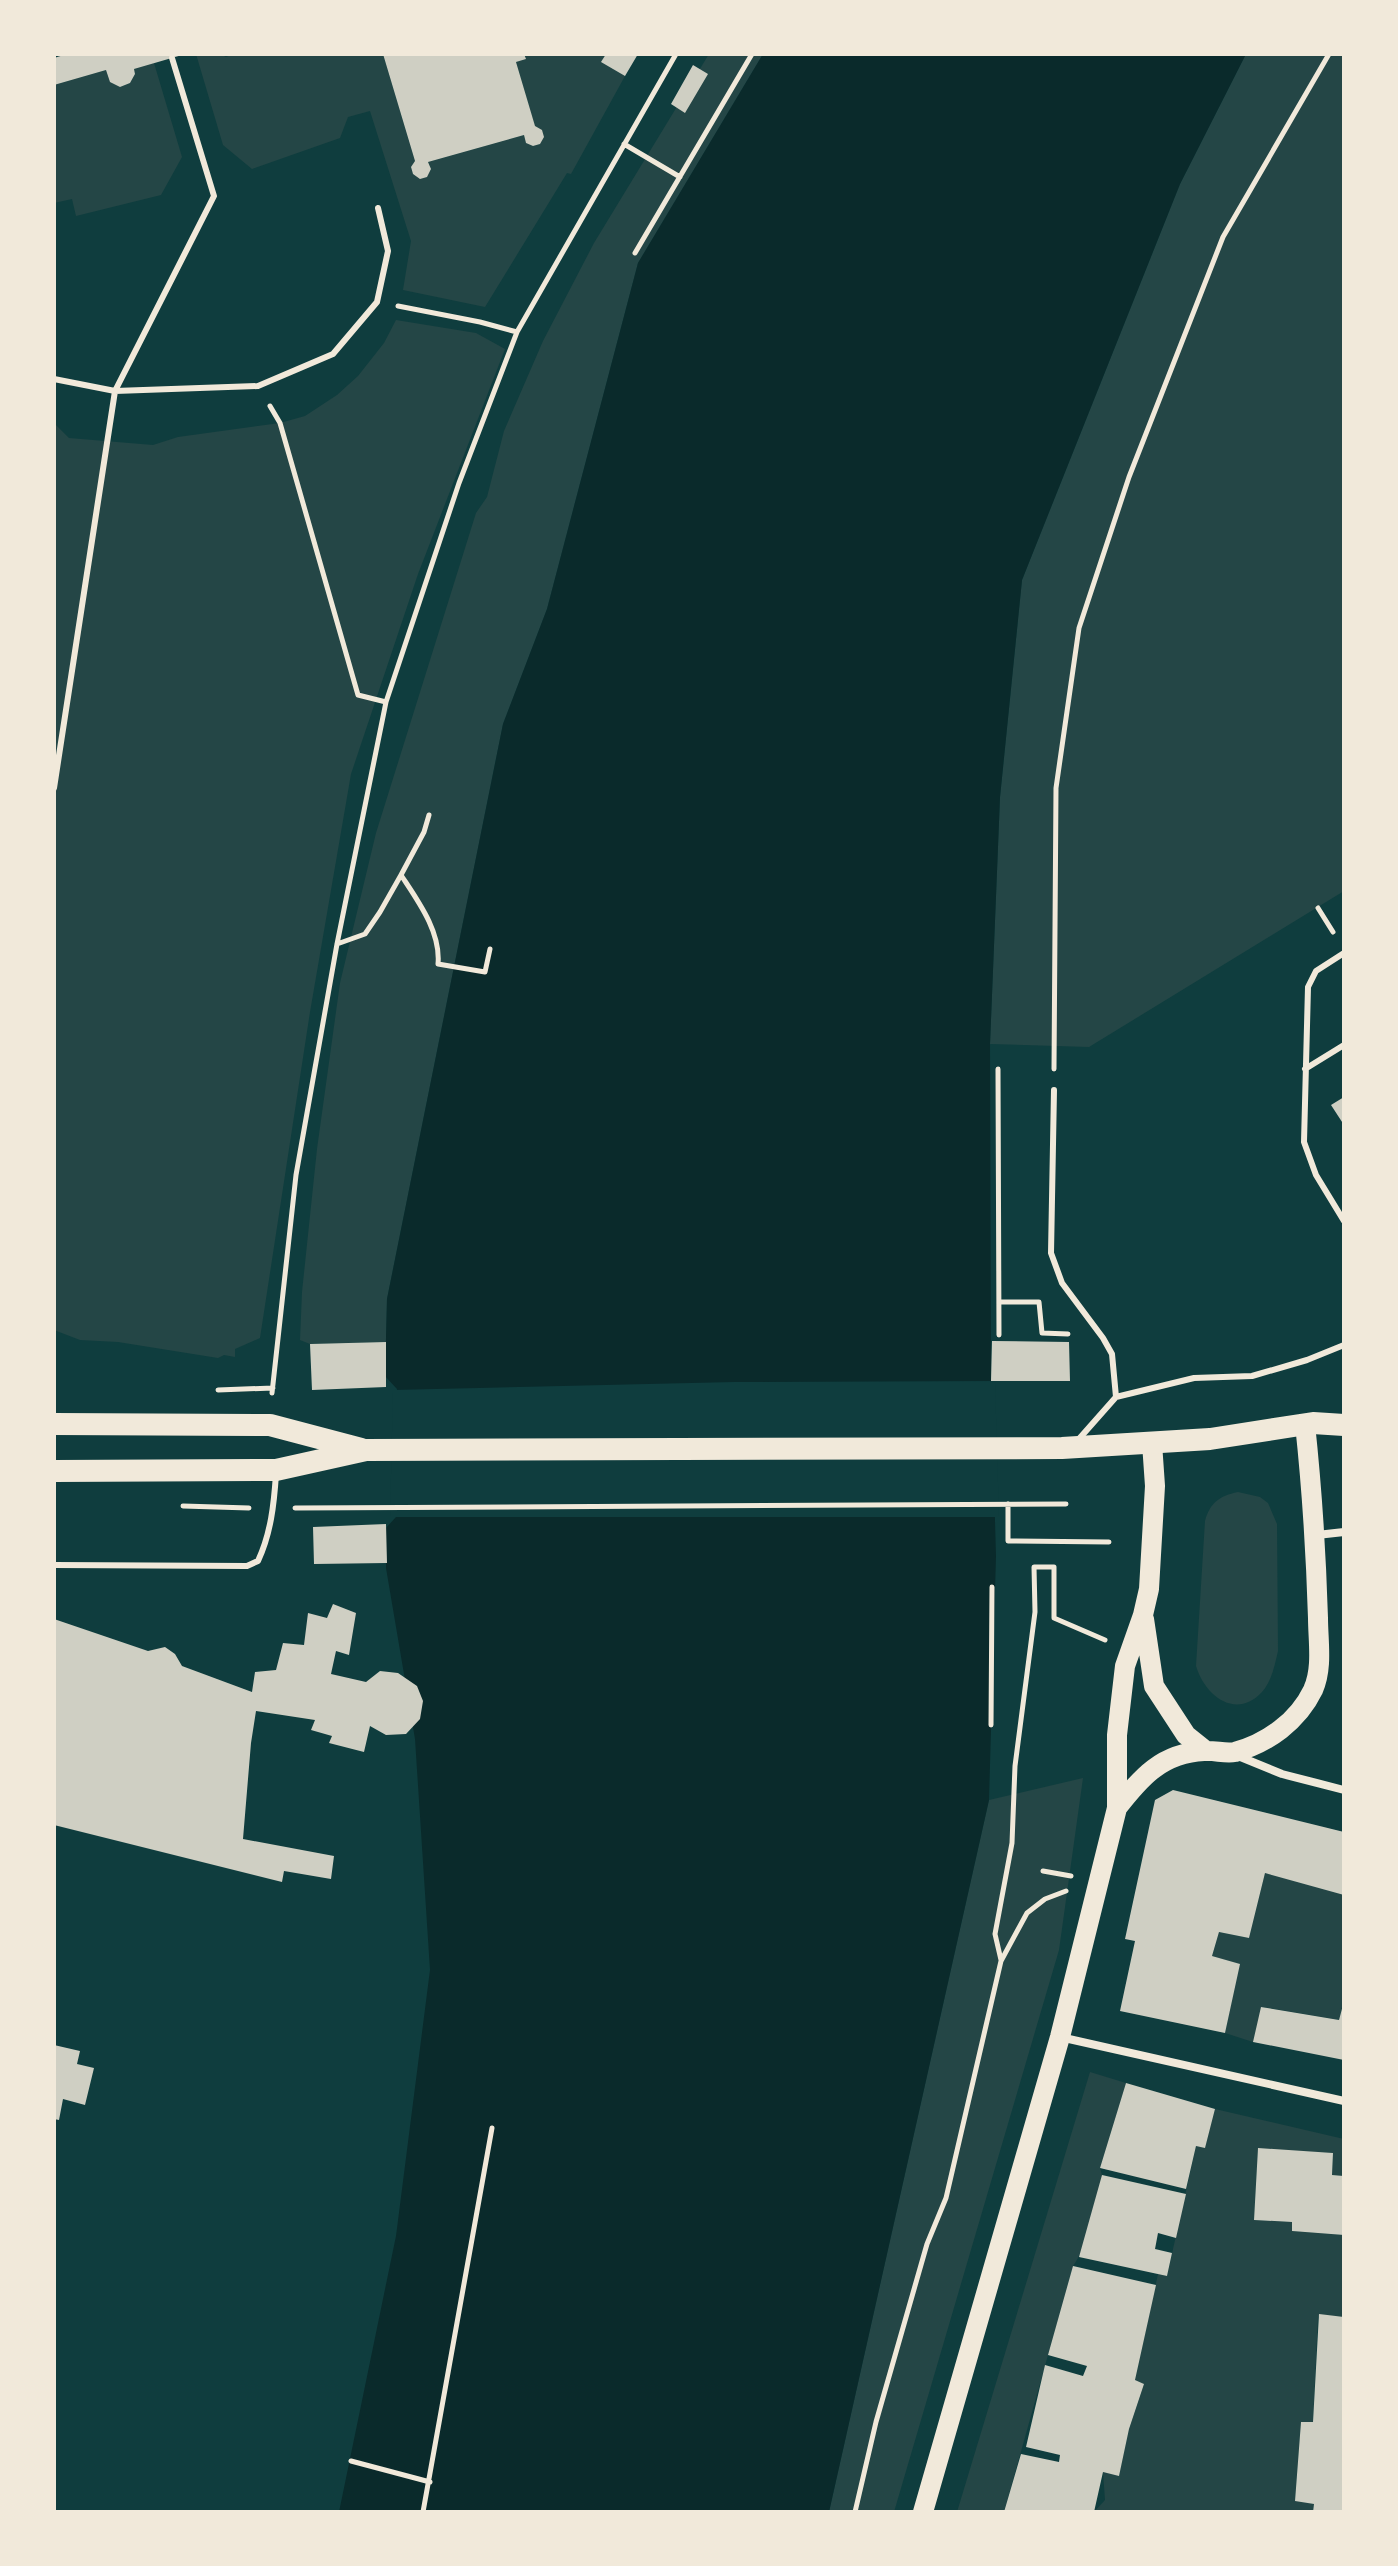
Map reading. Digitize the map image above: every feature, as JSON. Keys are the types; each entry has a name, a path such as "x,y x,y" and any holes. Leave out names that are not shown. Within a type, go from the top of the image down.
{"highway":[{"path":"1309,1424 1344,1407"},
{"path":"54,1424 270,1425 377,1450"},
{"path":"54,1471 276,1470 377,1450 1067,1448 1210,1439 1309,1424 1344,1425"}],"main road":[{"path":"1117,1808 1153,1767 1167,1759 1206,1751 1231,1753 1261,1743 1289,1724 1312,1690 1319,1668 1316,1535 1309,1424"},
{"path":"923,2512 1060,2037 1117,1808 1117,1735 1125,1666 1149,1589 1155,1486 1152,1443"},
{"path":"1143,1615 1154,1686 1186,1735 1206,1751"}],"street":[{"path":"1316,1535 1344,1532"},
{"path":"1231,1753 1282,1774 1344,1790"},
{"path":"1060,2037 1344,2101"}],"lane":[{"path":"54,788 115,391 214,196 172,58"},
{"path":"54,379 115,391 258,386 333,354 377,302 388,251 378,208"},
{"path":"1344,953 1316,971 1308,987 1304,1142 1316,1175 1344,1221"},
{"path":"1305,1069 1344,1045"},
{"path":"1054,1090 1051,1253 1062,1283 1112,1354 1116,1397"},
{"path":"1067,1448 1116,1397 1194,1378 1252,1376 1307,1360 1344,1345"},
{"path":"54,1565 247,1566 258,1561 266,1544 274,1509 276,1470"}],"path":[{"path":"273,1388 296,1175 337,944 386,702 459,483 517,332 676,54"},
{"path":"635,253 752,54"},
{"path":"1054,1090 1056,788 1079,628 1129,477 1223,237 1329,54"},
{"path":"624,144 680,177"},
{"path":"377,302 517,332"},
{"path":"258,386 280,423 358,695 386,702"},
{"path":"337,944 365,934 401,875 424,832 429,815"},
{"path":"401,875 421,905 439,948 438,964 485,972 490,949"},
{"path":"1318,908 1337,939"},
{"path":"998,1069 999,1335"},
{"path":"999,1302 1039,1302 1042,1333 1068,1334"},
{"path":"1008,1504 1008,1541 1109,1542"},
{"path":"285,1508 1066,1504"},
{"path":"176,1505 263,1509"},
{"path":"1001,1961 995,1934 1012,1843 1015,1766 1035,1612 1034,1567 1054,1567 1054,1618 1105,1640"},
{"path":"991,1725 992,1587"},
{"path":"1043,1871 1072,1876"},
{"path":"855,2512 876,2422 918,2274 946,2198 1001,1961 1027,1913 1045,1899 1069,1890"},
{"path":"423,2512 492,2128"},
{"path":"351,2461 430,2482"}],"shaded area":[{"path":"196,54 226,57 234,54 383,54 415,161 411,168 413,174 420,178 427,176 431,170 428,162 524,135 526,143 533,146 540,144 516,62 525,59 524,54 605,54 602,62 625,76 571,174 567,173 485,307 403,290 411,241 370,111 348,117 340,138 252,169 223,145"},
{"path":"709,54 763,54 638,263 547,609 503,724 387,1299 386,1342 310,1344 300,1340 317,1149 340,983 376,833 476,513 487,497 504,431 543,341 594,243"},
{"path":"763,54 1246,54 1180,184 1022,580 1000,797 990,1044 991,1381 996,1556 989,1800 829,2512 339,2512 396,2236 430,1970 415,1739 386,1568 386,1528 396,1517 397,1389 385,1376 387,1299 503,724 547,609 638,263"},
{"path":"1246,54 1344,54 1344,891 1089,1047 990,1044 1000,797 1022,580 1180,184"},
{"path":"154,63 182,157 161,195 76,216 72,199 54,203 54,85 106,70 110,81 120,87 130,83 134,69"},
{"path":"396,320 476,333 505,349 418,574 351,774 310,1012 260,1338 235,1349 235,1357 224,1355 218,1358 118,1342 80,1340 54,1330 54,423 69,438 153,445 178,437 280,423 305,416 337,395 358,376 384,343"},
{"path":"1238,1492 1260,1497 1268,1503 1277,1524 1278,1651 1271,1678 1262,1692 1242,1704 1232,1704 1223,1701 1206,1687 1196,1666 1205,1521 1216,1501"},
{"path":"1083,1778 1059,1950 894,2512 829,2512 989,1800"},
{"path":"1265,1873 1344,1894 1344,1999 1339,2020 1262,2007 1253,2042 1225,2033 1239,1964 1212,1956 1219,1932 1249,1938"},
{"path":"1090,2072 1126,2083 1100,2168 1102,2175 1091,2222 1073,2266 1004,2512 957,2512"},
{"path":"1215,2109 1344,2139 1344,2176 1332,2175 1333,2153 1258,2149 1254,2220 1292,2222 1292,2231 1344,2235 1344,2317 1318,2317 1313,2422 1301,2423 1295,2500 1314,2504 1313,2512 1094,2512 1105,2500 1103,2472 1119,2475 1129,2429 1144,2384 1135,2380 1158,2274 1167,2276 1196,2146 1205,2147"}],"pier":[{"path":"995,1381 999,1517 390,1517 393,1390 734,1382"}],"building":[{"path":"67,54 182,55 134,69 130,83 120,87 110,82 106,70 54,85 54,58"},
{"path":"383,54 524,54 526,59 516,62 535,126 542,130 544,137 540,144 533,146 526,143 524,135 428,162 431,169 427,177 420,179 413,174 411,167 415,161"},
{"path":"606,54 638,54 625,76 601,62"},
{"path":"693,65 708,74 685,113 671,104"},
{"path":"1344,1097 1344,1125 1331,1105"},
{"path":"992,1341 1069,1342 1070,1381 991,1381"},
{"path":"386,1342 386,1387 312,1390 310,1344"},
{"path":"386,1524 387,1563 314,1564 313,1527"},
{"path":"333,1604 356,1613 349,1655 336,1651 331,1674 366,1682 380,1671 398,1673 417,1686 423,1701 420,1719 406,1734 386,1735 370,1726 364,1752 329,1743 332,1736 311,1730 315,1720 256,1711 243,1839 334,1856 331,1879 284,1871 282,1882 54,1825 54,1619 148,1651 165,1647 175,1654 182,1666 252,1692 255,1672 276,1670 283,1643 304,1645 308,1613 327,1618"},
{"path":"1173,1790 1344,1832 1344,1895 1265,1873 1249,1938 1219,1932 1212,1956 1240,1964 1225,2033 1120,2011 1135,1941 1125,1939 1155,1800"},
{"path":"1343,2005 1344,2060 1253,2042 1261,2007 1339,2020"},
{"path":"54,2045 80,2051 77,2064 94,2068 85,2105 63,2099 59,2120 54,2119"},
{"path":"1126,2083 1215,2109 1205,2148 1196,2146 1186,2189 1100,2168"},
{"path":"1258,2148 1333,2153 1332,2175 1344,2176 1344,2235 1292,2231 1292,2222 1254,2220"},
{"path":"1102,2175 1186,2194 1176,2238 1158,2233 1155,2249 1172,2253 1167,2276 1079,2257"},
{"path":"1073,2266 1156,2285 1135,2380 1144,2384 1129,2429 1119,2476 1103,2472 1094,2512 1004,2512 1021,2454 1059,2462 1060,2455 1026,2447 1045,2365 1083,2376 1087,2366 1048,2355"},
{"path":"1319,2314 1344,2317 1344,2512 1313,2512 1314,2504 1295,2501 1301,2422 1313,2422"}]}
